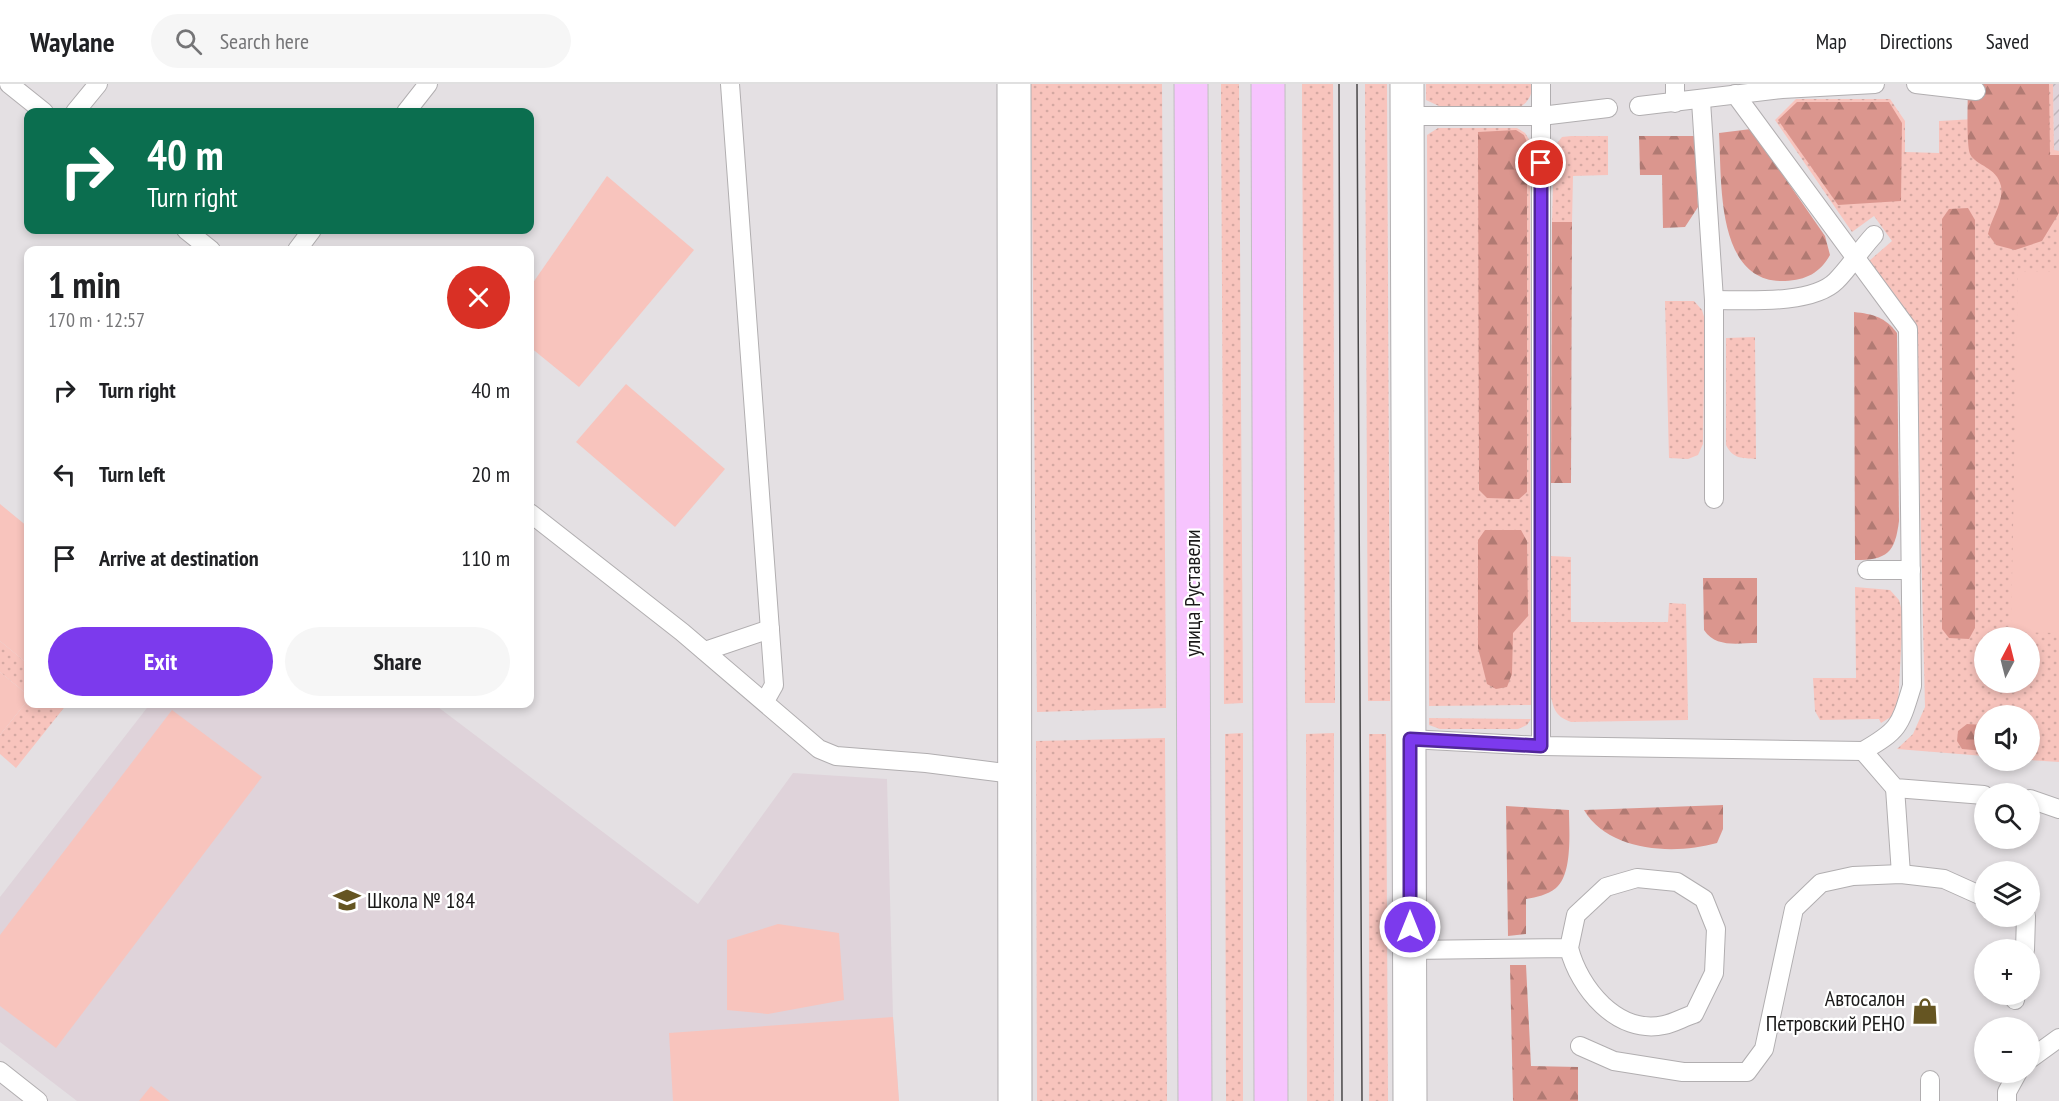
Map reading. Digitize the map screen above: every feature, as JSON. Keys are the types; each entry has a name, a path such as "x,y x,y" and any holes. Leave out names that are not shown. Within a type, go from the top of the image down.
{"main road":[{"name":"улица Руставели","path":"1191,84 1195,1101"},
{"path":"1268,84 1271,1101"}],"street":[{"path":"1014,84 1015,1101"},
{"path":"1407,84 1410,1101"}],"lane":[{"path":"9,84 39,108"},
{"path":"78,108 98,84"},
{"path":"409,108 428,84"},
{"path":"730,84 774,685 765,701"},
{"path":"1541,84 1541,746"},
{"path":"1675,84 1675,104"},
{"path":"1639,106 1701,101 1782,87 1875,84"},
{"path":"1916,84 1976,91"},
{"path":"1410,739 1541,746 1863,751 1889,736 1900,723 1912,686 1908,329 1735,94"},
{"path":"1701,101 1714,300 1714,499"},
{"path":"1408,116 1541,116 1608,108"},
{"path":"191,234 206,246"},
{"path":"1714,300 1766,300 1812,294 1834,283 1874,235"},
{"path":"534,516 705,651 819,749 836,756 926,763 1013,774"},
{"path":"1867,570 1911,570"},
{"path":"705,651 770,629"},
{"path":"1863,751 1895,788 1901,874"},
{"path":"1895,788 1974,794"},
{"path":"2040,803 2059,809"},
{"path":"1580,1046 1614,1061 1683,1072 1748,1072 1764,1049 1794,909 1821,883 1853,876 1901,874 1944,879 1974,892"},
{"path":"1636,878 1677,882 1704,900 1716,928 1714,973 1694,1014 1663,1025 1636,1024 1598,1004 1574,968 1569,948 1576,915 1606,888 1636,878"},
{"path":"1410,950 1569,948"},
{"path":"2040,1052 2059,1038"},
{"path":"0,1071 38,1101"},
{"path":"1929,1101 1930,1080"},
{"path":"2007,1101 2007,1092 2012,1083"}],"shaded area":[{"path":"1031,84 1162,84 1166,708 1037,712"},
{"path":"1221,84 1239,84 1243,703 1224,704"},
{"path":"1302,84 1333,84 1335,703 1305,703"},
{"path":"1365,84 1387,84 1390,701 1368,701"},
{"path":"1426,84 1532,84 1529,98 1519,108 1439,106 1426,100"},
{"path":"1992,84 2053,84 2054,150 2059,151 2059,762 2040,761 2040,705 1974,705 1974,755 1897,749 1913,734 1925,707 1916,336 1869,261 1892,241 1874,216 1852,232 1775,120 1796,99 1890,99 1905,121 1905,152 1939,153 1939,121 1993,118"},
{"path":"2053,84 2059,84 2059,151 2054,151"},
{"path":"1438,128 1517,128 1525,133 1530,141 1531,705 1429,706 1427,135"},
{"path":"1608,136 1608,175 1573,176 1572,222 1552,222 1554,147 1562,137"},
{"path":"607,176 694,250 579,387 534,350 534,281"},
{"path":"2018,272 2059,272 2059,633 2040,633 2040,627 2011,627"},
{"path":"1665,301 1694,301 1702,310 1705,320 1703,444 1698,455 1688,459 1669,458"},
{"path":"1755,337 1756,459 1735,455 1726,445 1726,338"},
{"path":"626,384 725,469 675,527 576,442"},
{"path":"0,504 24,524 24,661 0,641"},
{"path":"1550,556 1571,557 1571,622 1668,622 1669,603 1686,604 1688,720 1571,722 1558,714 1553,706 1550,691"},
{"path":"1855,587 1890,590 1899,600 1903,615 1898,704 1894,715 1881,723 1879,719 1820,720 1815,711 1813,678 1856,678"},
{"path":"0,641 24,661 24,692 0,672"},
{"path":"0,672 24,692 24,705 0,735"},
{"path":"24,705 24,708 64,708 16,768 0,754 0,735"},
{"name":"Школа № 184","path":"147,708 439,708 698,904 793,773 887,779 893,1017 899,1101 77,1101 0,1042 0,897"},
{"path":"172,710 262,777 56,1048 0,1006 0,935"},
{"path":"1429,718 1531,719 1527,725 1518,729 1440,729 1429,725"},
{"path":"1243,733 1243,1101 1226,1101 1225,734"},
{"path":"1334,733 1334,1101 1307,1101 1306,734"},
{"path":"1369,734 1386,734 1388,1101 1369,1101"},
{"path":"1165,738 1167,1101 1037,1101 1036,741"},
{"path":"778,924 839,933 844,1000 768,1014 727,1010 727,940"},
{"path":"893,1017 899,1101 673,1101 669,1033"},
{"path":"151,1086 170,1101 139,1101"}],"green space":[{"path":"1968,84 2049,84 2050,155 2059,155 2059,213 2042,241 2015,250 1996,245 1988,234 2001,198 2001,186 1995,175 1970,154"},
{"path":"1797,102 1889,102 1902,123 1901,201 1838,205 1778,120"},
{"path":"1751,129 1825,236 1830,255 1822,267 1806,277 1785,281 1762,277 1746,266 1734,248 1727,226 1723,201 1719,133"},
{"path":"1516,130 1524,135 1527,142 1527,492 1519,499 1487,498 1479,490 1478,132"},
{"path":"1639,136 1694,136 1698,207 1685,227 1663,228 1662,175 1640,175"},
{"path":"1968,208 1975,220 1975,627 1969,639 1949,638 1942,629 1942,219 1949,209"},
{"path":"1552,222 1572,222 1571,483 1551,483"},
{"path":"1854,312 1878,317 1888,323 1897,333 1899,521 1895,541 1888,552 1866,560 1855,560"},
{"path":"1485,530 1521,530 1527,541 1528,616 1513,633 1512,674 1507,687 1496,689 1487,684 1478,648 1478,540"},
{"path":"1703,578 1757,578 1757,643 1721,642 1709,636 1704,630"},
{"path":"1967,724 1974,724 1974,750 1962,749 1957,741 1958,731"},
{"path":"1723,805 1723,829 1717,843 1682,849 1644,847 1626,842 1609,835 1595,824 1584,810"},
{"path":"1506,806 1569,810 1569,851 1565,873 1556,888 1526,899 1526,934 1508,936"},
{"path":"1510,965 1526,965 1531,1066 1578,1067 1578,1101 1513,1101"}],"tram line":[{"path":"1339,84 1342,1101"},
{"path":"1357,84 1362,1101"}],"place":[{"name":"Школа № 184","path":"347,900"},
{"name":"Автосалон Петровский РЕНО","path":"1925,1011"}],"route":[{"path":"1410,927 1410,739 1541,746 1541,163"}]}
